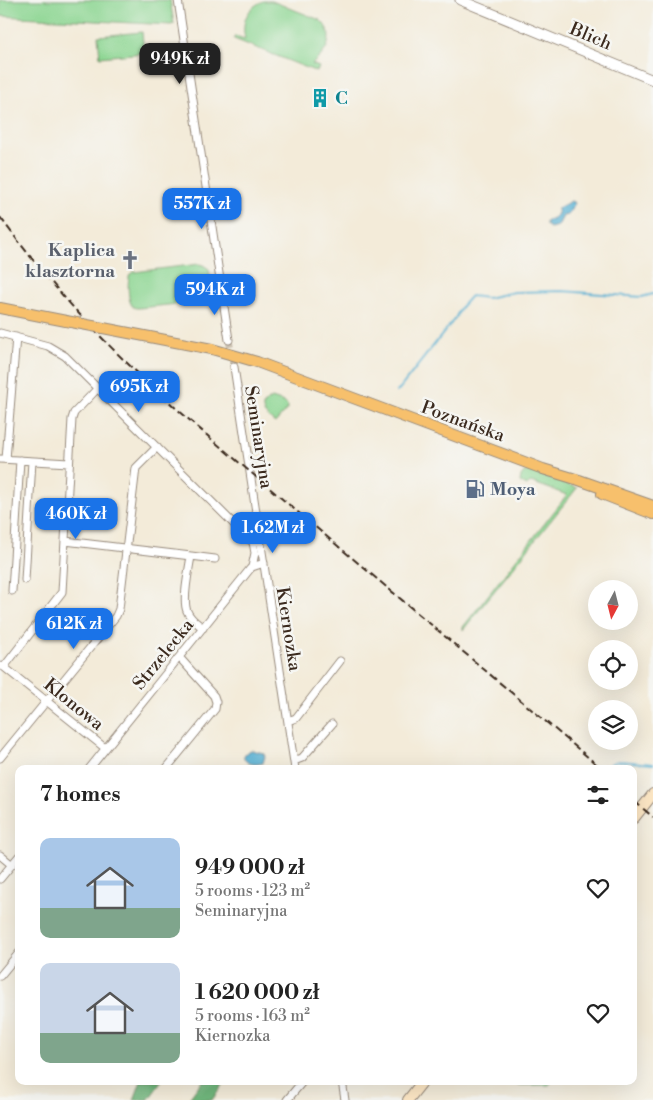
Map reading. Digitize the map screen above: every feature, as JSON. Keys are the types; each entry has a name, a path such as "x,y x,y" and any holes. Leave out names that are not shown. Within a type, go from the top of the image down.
{"main road":[{"name":"Poznańska","path":"0,308 234,355 554,472 653,506"},
{"name":"Poznańska","path":"554,472 556,475 653,514"},
{"path":"637,814 653,794"},
{"path":"408,1100 420,1085"}],"street":[{"path":"178,0 230,340"},
{"name":"Blich","path":"460,0 653,80"},
{"path":"0,333 57,350 65,356 256,541 252,568"},
{"path":"16,337 3,459 70,463"},
{"name":"Seminaryjna","path":"234,367 256,541"},
{"path":"2,666 62,592 72,419 74,413 98,388"},
{"path":"1,754 116,616 136,468 157,447"},
{"path":"12,591 20,460"},
{"path":"25,580 32,461"},
{"path":"65,541 215,558"},
{"name":"Kiernozka","path":"256,541 264,564 294,765"},
{"path":"191,556 185,600 186,610 192,619 203,628"},
{"path":"252,568 264,564"},
{"name":"Strzelecka","path":"92,765 252,568"},
{"path":"169,765 214,708 216,702 214,696 179,657"},
{"name":"Kiernozka","path":"288,721 296,718 340,661"},
{"name":"Klonowa","path":"2,666 105,748"},
{"name":"Kiernozka","path":"294,765 332,724"},
{"path":"0,855 12,864"},
{"path":"0,879 15,861"},
{"path":"0,976 15,958"},
{"path":"287,1100 300,1085"},
{"path":"343,1085 345,1100"}],"green space":[{"path":"0,0 170,0 174,24 0,16"},
{"path":"263,1 272,1 320,20 325,26 329,38 328,44 322,55 312,64 319,67 317,72 234,39 235,36 245,39 244,27 247,16 257,4"},
{"path":"142,32 144,53 100,57 98,36"},
{"path":"199,264 209,269 212,290 206,301 139,308 134,308 130,302 128,281 130,274"},
{"path":"272,398 284,402 288,406 275,423 263,411 264,405"},
{"path":"529,471 577,488 463,630 463,627 567,495 531,482 527,486 520,482 524,472"},
{"path":"140,1085 159,1085 148,1100 134,1100"},
{"path":"199,1085 223,1085 212,1100 188,1100"}],"water":[{"path":"571,201 575,203 568,215 563,216 558,226 550,228 546,225 546,221 558,214 558,208"},
{"path":"252,750 263,753 265,756 263,763 253,764 244,759 246,753"}],"waterway":[{"path":"397,392 471,296 487,298 514,292 562,291 642,297 653,294"},
{"path":"609,765 618,761 653,764"}],"tunnel":[{"path":"229,340 234,367"}],"railway":[{"path":"0,217 74,308 148,383 223,449 597,765"},
{"path":"637,804 653,817"}],"place":[{"name":"C","path":"320,98"},
{"name":"Kaplica klasztorna","path":"130,260"},
{"name":"Moya","path":"475,489"}]}
